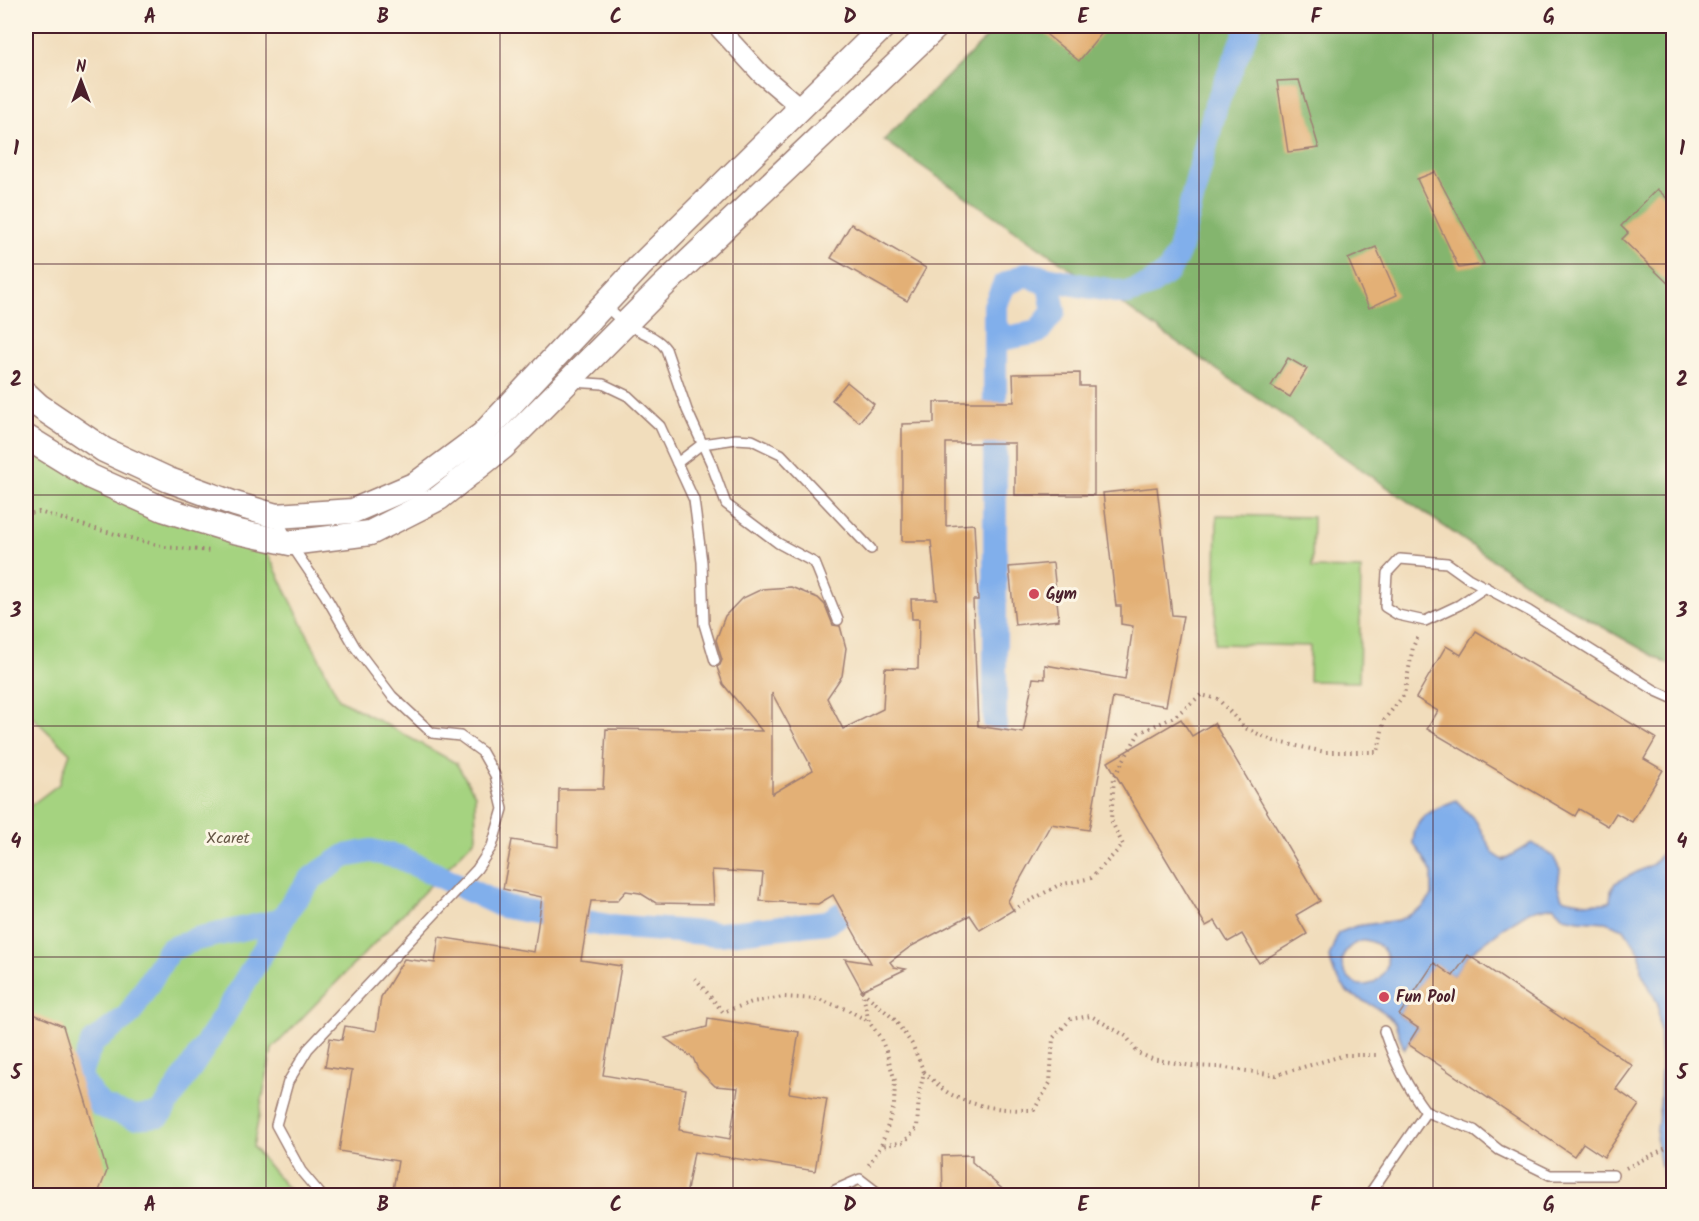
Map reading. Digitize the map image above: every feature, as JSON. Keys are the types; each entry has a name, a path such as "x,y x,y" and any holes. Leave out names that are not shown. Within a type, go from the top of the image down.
{"street":[{"path":"717,26 761,74 801,108"},
{"path":"26,394 39,406 104,450 169,480 276,516 353,511 416,484 483,434 639,267 884,26"},
{"path":"26,436 91,477 163,509 234,531 290,543 370,533 438,498 503,447 662,287 937,26"}],"lane":[{"path":"605,305 625,324 662,343 726,504 778,543 815,564 838,620"},
{"path":"567,382 603,384 628,396 660,426 694,500 702,562 704,624 715,661"},
{"path":"677,463 702,444 736,439 752,440 781,454 872,549"},
{"path":"276,516 290,543 355,647 392,696 432,733 460,736 482,752 495,775 503,809 492,846 477,869 308,1049 288,1082 276,1125 301,1171 322,1196"},
{"path":"1486,588 1459,605 1425,621 1398,615 1385,607 1386,573 1400,559 1447,563 1656,691 1674,699"},
{"path":"1384,1031 1392,1056 1412,1094 1426,1112 1474,1130 1500,1150 1550,1175 1613,1175"},
{"path":"1368,1196 1426,1112"},
{"path":"833,1196 835,1190 860,1179 882,1196"}],"path":[{"path":"26,514 39,512 96,529 175,548 217,551 234,531"},
{"path":"1014,910 1059,885 1091,878 1123,845 1111,820 1114,777 1139,733 1174,717 1201,695 1218,699 1245,728 1274,741 1325,752 1378,752 1384,720 1404,695 1413,646 1425,621"},
{"path":"695,978 723,1012 752,1002 783,997 818,999 849,1010 868,1022 880,1037 886,1052 895,1081 894,1105 882,1146 860,1179"},
{"path":"868,1022 862,990 894,1019 912,1044 924,1072 948,1093 975,1104 1005,1110 1034,1110 1050,1083 1053,1038 1071,1019 1091,1016 1126,1036 1138,1053 1152,1059 1192,1066 1218,1067 1276,1076 1345,1055 1392,1056"},
{"path":"882,1146 904,1142 917,1128 919,1095 924,1072"},
{"path":"1613,1175 1674,1144"}],"green space":[{"path":"998,26 1673,26 1673,667 1532,587 884,140"},
{"name":"Xcaret","path":"26,444 228,540 268,554 339,699 456,763 475,794 476,838 272,1049 253,1147 293,1195 26,1195 26,809 59,784 70,753 26,711"},
{"path":"1217,515 1313,517 1312,568 1361,569 1359,682 1309,681 1310,646 1215,644"}],"water":[{"name":"Fun Pool","path":"1456,800 1476,821 1493,853 1503,860 1532,843 1553,856 1560,870 1558,887 1562,898 1580,902 1610,902 1611,891 1615,883 1653,864 1673,839 1673,1195 1664,1195 1666,1193 1656,1141 1661,1061 1658,1004 1641,971 1640,953 1624,929 1606,922 1564,917 1553,906 1530,911 1468,955 1453,976 1434,964 1399,1015 1418,1028 1404,1049 1395,1023 1381,1010 1348,993 1335,975 1329,957 1338,933 1356,926 1399,920 1421,909 1432,896 1432,873 1413,843 1414,833 1421,819 1435,809","holes":["1365,940 1380,946 1386,955 1387,965 1382,975 1374,982 1364,985 1354,983 1345,973 1343,956 1354,944"]}],"building":[{"path":"1036,26 1108,26 1079,61"},
{"path":"1299,80 1319,148 1288,152 1277,81"},
{"path":"1435,172 1484,264 1459,268 1417,179"},
{"path":"1657,189 1674,205 1674,289 1622,239 1628,233 1621,226"},
{"path":"851,224 926,268 907,301 831,258"},
{"path":"1376,247 1397,295 1369,308 1348,259"},
{"path":"1288,358 1307,369 1290,397 1271,386"},
{"path":"1080,373 1080,386 1094,386 1094,495 1015,495 1015,443 946,443 946,526 974,524 978,600 973,600 978,726 1023,733 1033,678 1045,679 1045,665 1125,679 1133,626 1121,624 1121,606 1116,606 1103,493 1157,487 1172,615 1183,616 1166,706 1113,697 1089,830 1051,824 1008,901 1013,910 980,930 970,915 910,947 890,962 894,967 906,969 862,990 845,959 871,963 833,895 818,904 760,901 763,873 712,870 714,904 656,903 640,893 626,891 617,901 591,901 581,960 621,966 603,1075 686,1089 679,1130 730,1139 738,1088 715,1086 698,1069 693,1058 665,1038 707,1027 708,1018 799,1032 789,1093 827,1099 815,1171 694,1152 686,1196 392,1196 398,1161 339,1151 352,1071 325,1067 330,1038 342,1040 345,1026 376,1031 381,997 404,959 435,963 439,937 534,952 542,897 503,889 512,840 558,847 559,789 603,789 606,729 762,731 723,684 717,667 722,660 716,640 725,616 741,599 762,589 791,587 818,598 825,605 833,625 840,626 846,648 842,676 827,698 843,729 883,709 885,668 918,669 919,619 912,619 911,599 937,599 931,541 902,541 902,424 934,423 934,402 1014,402 1013,374","holes":["772,693 813,770 772,794"]},
{"path":"847,382 874,404 859,422 832,400"},
{"name":"Gym","path":"1053,563 1059,620 1015,625 1009,567"},
{"path":"1476,631 1656,738 1644,759 1663,770 1632,822 1616,813 1608,826 1579,809 1575,816 1427,729 1438,711 1416,698 1446,646 1461,655"},
{"path":"1181,719 1192,736 1214,723 1320,901 1296,915 1307,934 1259,963 1242,934 1228,942 1215,921 1206,926 1108,762"},
{"path":"1468,955 1633,1066 1616,1089 1639,1105 1604,1157 1583,1143 1574,1156 1408,1044 1418,1028 1399,1015 1434,963 1453,976"},
{"path":"26,1011 63,1026 107,1171 97,1196 26,1196"},
{"path":"972,1155 972,1162 1010,1196 943,1196 942,1156"}],"waterway":[{"path":"1033,275 1127,293 1148,286 1169,271 1179,251 1216,105 1249,26"},
{"path":"995,327 1007,338 1038,332 1054,311 1049,285 1027,274 1004,285 995,306 995,760"},
{"path":"282,920 196,939 169,950 129,1015 92,1043 78,1077 101,1106 133,1117 160,1115 216,1029 282,920 290,906 312,878 345,856 371,851 399,857 502,906 608,926 719,934 828,922 870,896"}],"place":[{"name":"Gym","path":"1034,594"},
{"name":"Fun Pool","path":"1384,997"}]}
